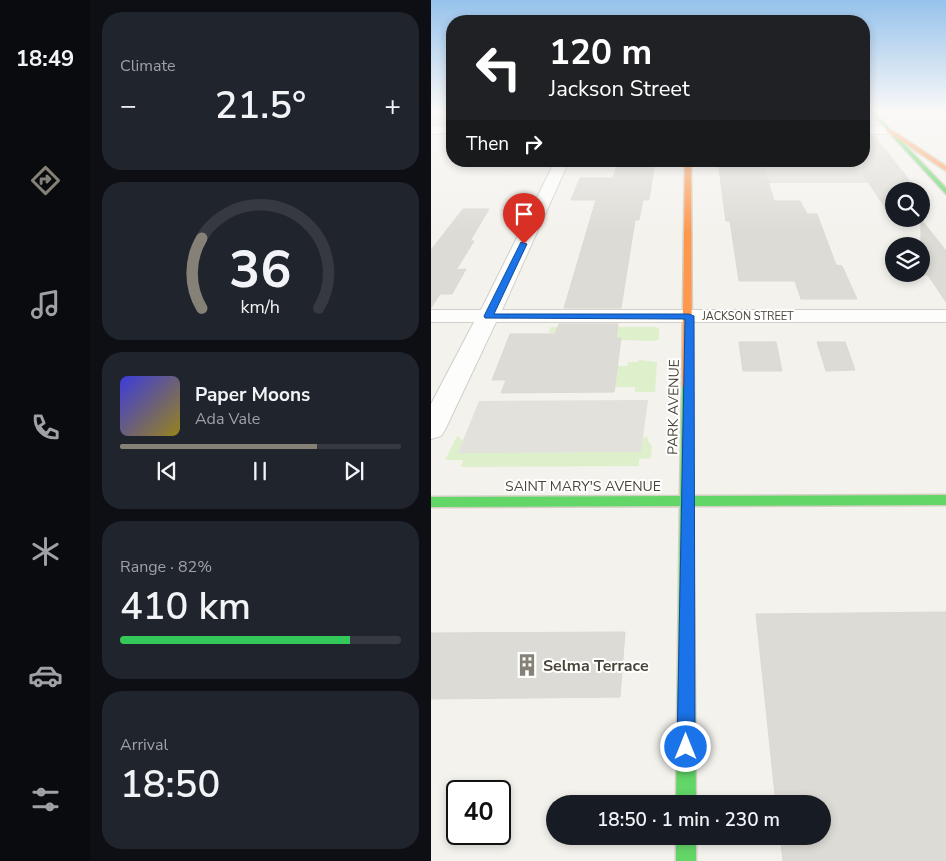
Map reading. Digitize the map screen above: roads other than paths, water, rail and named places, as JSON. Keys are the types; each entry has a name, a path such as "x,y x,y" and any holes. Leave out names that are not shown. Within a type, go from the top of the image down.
{"main road":[{"path":"909,152 946,192"},
{"path":"921,152 946,169"},
{"name":"PARK AVENUE","path":"686,795 688,167"},
{"name":"SAINT MARY'S AVENUE","path":"431,502 946,500"},
{"path":"686,845 686,861"}],"street":[{"path":"431,430 560,167"},
{"name":"JACKSON STREET","path":"431,316 946,316"}],"place":[{"name":"Selma Terrace","path":"527,665"}]}
